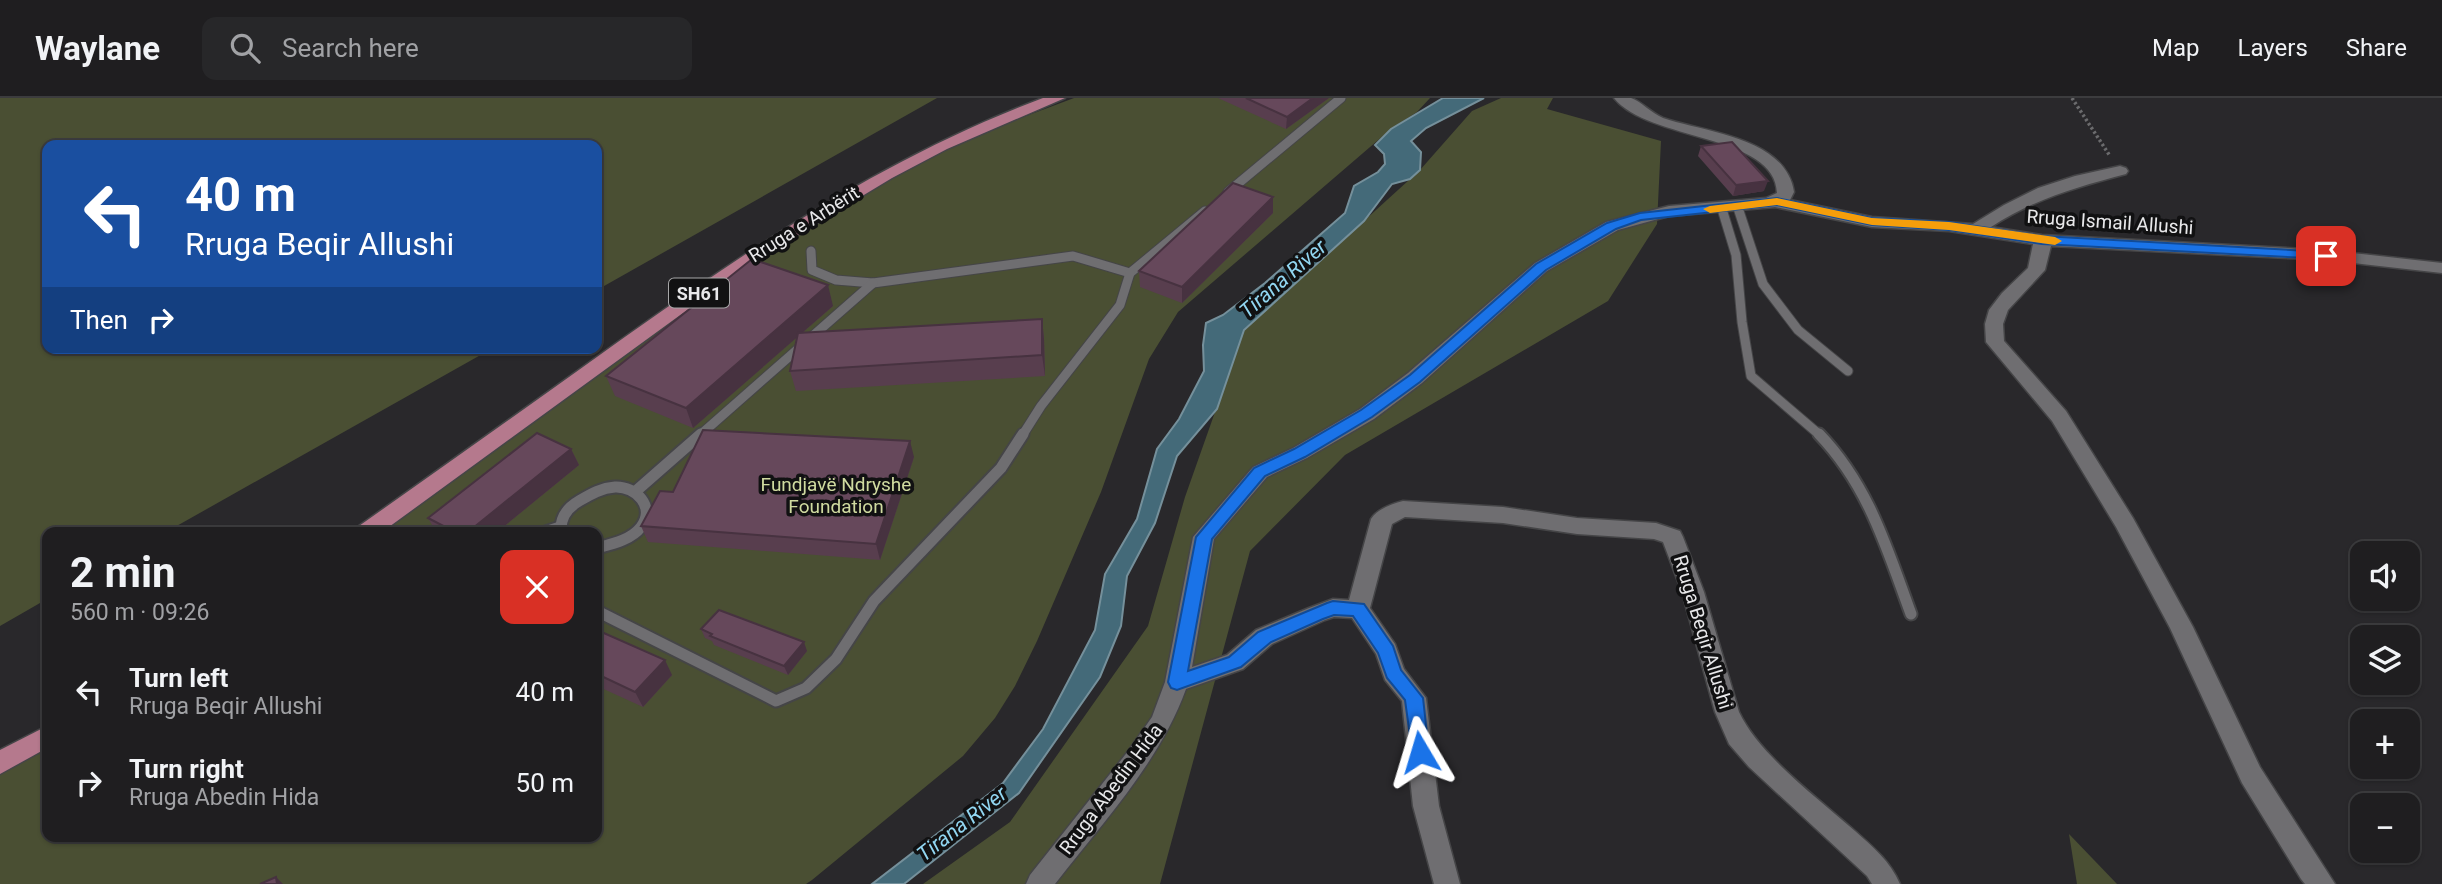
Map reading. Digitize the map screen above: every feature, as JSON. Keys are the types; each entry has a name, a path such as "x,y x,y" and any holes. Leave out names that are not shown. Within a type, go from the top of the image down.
{"main road":[{"name":"Rruga e Arbërit","path":"374,527 696,294 812,216 983,125 1057,98"},
{"path":"0,763 42,739"}],"street":[{"path":"1622,98 1634,110 1662,123 1721,136 1756,152 1782,178 1786,189 1785,197 1777,202"},
{"path":"1976,230 2055,186 2079,178 2120,171"},
{"name":"Rruga Abedin Hida","path":"1039,884 1138,758 1162,721 1177,682 1204,537 1259,472 1300,453 1367,414 1415,378 1541,267 1612,226 1669,211 1777,202"},
{"name":"Rruga Ismail Allushi","path":"1777,202 1872,222 1976,230 2042,240 2326,256 2442,268"},
{"path":"2042,240 2042,257 2036,271 1994,314 1992,329 1995,342 2059,416 2125,524 2180,627 2251,775 2310,870 2322,884"},
{"name":"Rruga Beqir Allushi","path":"1358,609 1382,519 1403,509 1503,515 1577,526 1656,531 1672,537 1693,592 1727,712 1738,737 1758,759 1876,867 1887,884"},
{"path":"1177,682 1235,662 1264,637 1317,614 1333,608 1358,609 1387,651 1393,673 1413,698 1426,806 1447,884"}],"lane":[{"path":"602,614 776,701 806,688 836,659 874,601 1001,468 1041,406 1120,305 1130,273 1341,98"},
{"path":"1730,208 1763,284 1798,330 1849,371"},
{"path":"1730,208 1751,376 1781,398 1841,457 1862,490 1910,614"},
{"path":"811,251 812,270 836,281 873,283 1073,256 1130,273"},
{"path":"636,491 873,283"},
{"path":"561,527 563,517 570,506 589,494 610,488 636,491 648,505 648,515 643,524 622,541 602,547"}],"path":[{"path":"2073,98 2120,171"}],"green space":[{"path":"0,98 937,98 602,287 602,140 42,140 42,354 482,354 175,527 42,527 42,602 0,626"},
{"name":"Fundjavë Ndryshe Foundation","path":"1074,98 1430,98 1417,112 1391,129 1178,312 1149,359 1101,492 1037,641 1015,686 995,718 963,756 812,880 806,884 0,884 0,761 42,735 42,842 602,842 602,527 363,527 627,341 815,217 959,141"},
{"path":"1501,98 1553,98 1547,109 1661,141 1657,224 1608,301 1345,455 1250,551 1160,884 923,884 1010,822 1148,626 1185,497 1244,330 1420,170 1472,111"},
{"path":"2069,834 2117,884 2077,884"}],"water":[{"name":"Tirana River","path":"1443,98 1484,98 1426,128 1411,141 1421,152 1420,170 1410,179 1392,184 1364,221 1244,330 1217,409 1177,456 1155,523 1127,576 1121,626 1100,677 1019,793 904,884 872,884 1003,783 1043,729 1095,630 1105,574 1137,519 1157,449 1179,419 1204,371 1206,323 1223,315 1265,283 1345,213 1354,186 1378,172 1385,164 1384,154 1375,145 1391,129"}],"building":[{"path":"1246,98 1313,98 1287,117"},
{"path":"1732,142 1768,181 1736,185 1701,146"},
{"path":"1233,183 1273,197 1182,287 1139,271"},
{"path":"752,259 828,285 686,408 606,376"},
{"path":"1042,319 1042,355 790,371 798,333"},
{"path":"703,430 910,441 876,544 641,526 660,491 673,492"},
{"path":"537,433 571,449 474,527 445,527 428,518"},
{"path":"719,610 804,642 784,666 710,636 712,634 701,629"},
{"path":"602,632 665,660 635,692 602,676"},
{"path":"276,877 277,884 260,884"}],"slow traffic":[{"path":"1710,209 1777,202 1872,222 1949,226 2055,241"}],"route":[{"path":"1420,752 1413,698 1393,673 1387,651 1358,609 1333,608 1317,614 1264,637 1235,662 1177,682 1204,537 1259,472 1300,453 1367,414 1415,378 1541,267 1578,244 1612,226 1640,217 1669,211 1738,208 1777,202 1872,222 1949,226 2042,240 2326,256"}]}
